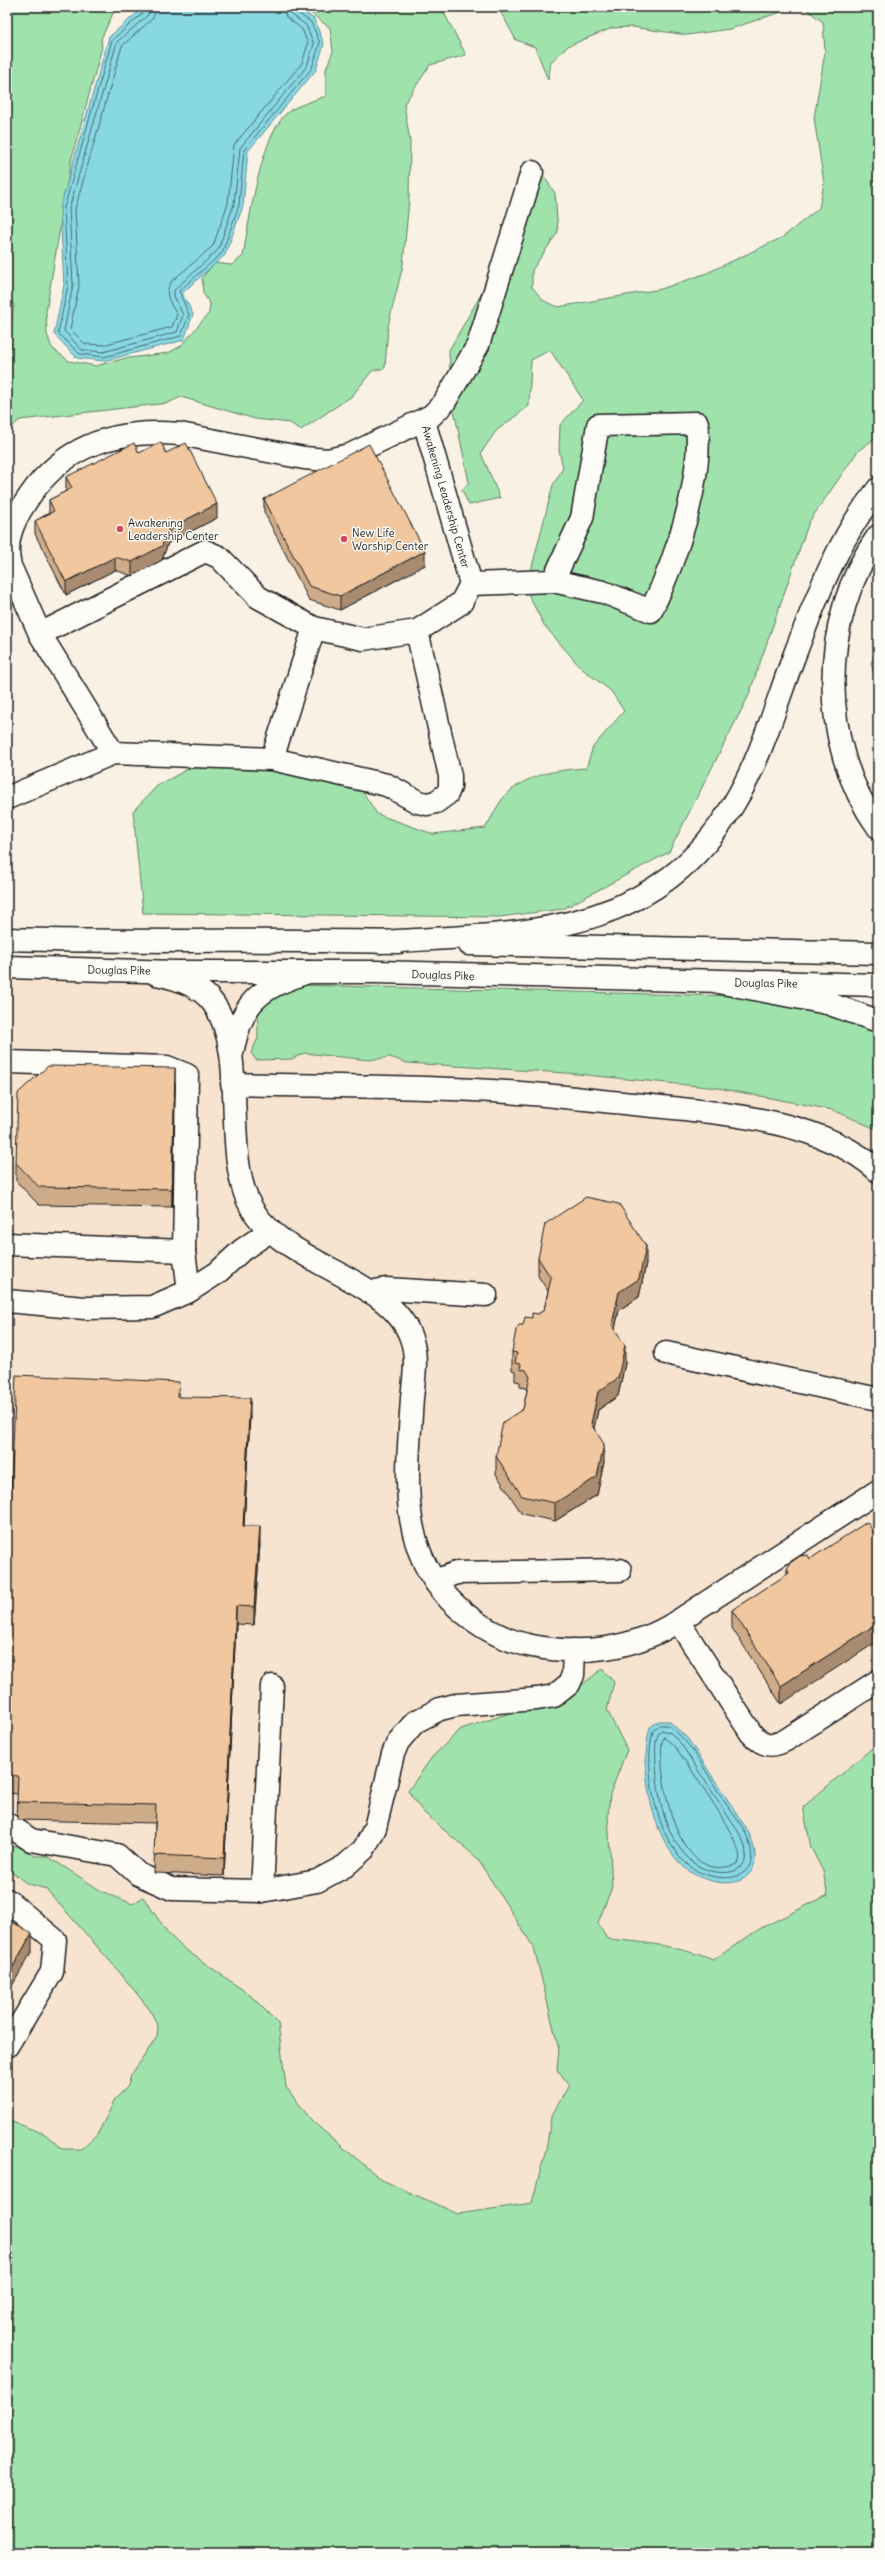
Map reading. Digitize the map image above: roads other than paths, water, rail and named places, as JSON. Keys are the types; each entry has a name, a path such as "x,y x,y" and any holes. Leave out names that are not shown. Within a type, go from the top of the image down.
{"main road":[{"path":"424,421 444,403 478,345 532,172"},
{"name":"Awakening Leadership Center","path":"113,753 40,634 20,592 7,555 10,532 21,508 38,483 57,464 83,447 123,435 160,432 304,458 341,459 424,421 471,584"},
{"path":"40,634 205,552 219,557 258,597 314,628 363,639 417,631 461,603 471,584 553,581 603,592 650,611 666,580 689,505 698,439 697,423 598,425 582,518 553,581"},
{"path":"380,942 502,934 554,928 590,918 621,906 652,890 680,868 710,838 742,789 829,566 851,525 878,489"},
{"path":"878,536 862,562 845,604 835,653 834,704 844,753 862,800 878,827"},
{"path":"272,759 314,628"},
{"path":"7,798 113,753 272,759 387,784 418,802 427,804 442,798 450,787 450,776 417,631"},
{"path":"7,939 145,943 273,940 878,953"},
{"name":"Douglas Pike","path":"7,967 142,971 311,971 878,985"},
{"path":"142,971 176,979 208,997 218,1011 231,1054 232,1084 242,1183 253,1210 270,1231 336,1274 386,1302 408,1329 414,1347 408,1499 416,1544 435,1581 465,1614 498,1636 535,1647 574,1650 630,1644 655,1635 678,1622 878,1491"},
{"path":"231,1054 240,1022 254,998 273,986 311,971"},
{"path":"718,982 827,1003 878,1021"},
{"path":"7,1062 167,1067 187,1075 184,1251 189,1291"},
{"path":"232,1084 473,1090 719,1114 767,1122 816,1136 848,1150 878,1171"},
{"path":"7,1301 85,1308 152,1307 189,1291 217,1273 242,1250 270,1231"},
{"path":"7,1244 184,1251"},
{"path":"370,1292 386,1289 486,1295"},
{"path":"666,1353 878,1399"},
{"path":"435,1581 456,1573 620,1570"},
{"path":"678,1622 751,1733 766,1744 773,1745 786,1740 878,1681"},
{"path":"7,1824 31,1840 117,1855 138,1874 172,1888 262,1891 317,1881 357,1858 364,1849 375,1828 393,1754 398,1742 415,1722 433,1712 456,1705 537,1699 554,1696 569,1684 573,1675 574,1650"},
{"path":"262,1891 272,1686"},
{"path":"7,1900 55,1940 52,1972 7,2046"}],"water":[{"path":"144,7 296,7 314,19 324,44 316,70 248,151 243,206 225,255 182,293 193,314 184,340 104,361 77,358 54,334 64,285 60,208 109,37"},
{"path":"659,1721 669,1721 688,1739 748,1831 753,1845 755,1860 752,1870 746,1877 729,1883 699,1877 684,1867 663,1839 650,1802 646,1762 650,1727"}],"place":[{"name":"Awakening Leadership Center","path":"120,529"},
{"name":"New Life Worship Center","path":"344,539"}]}
